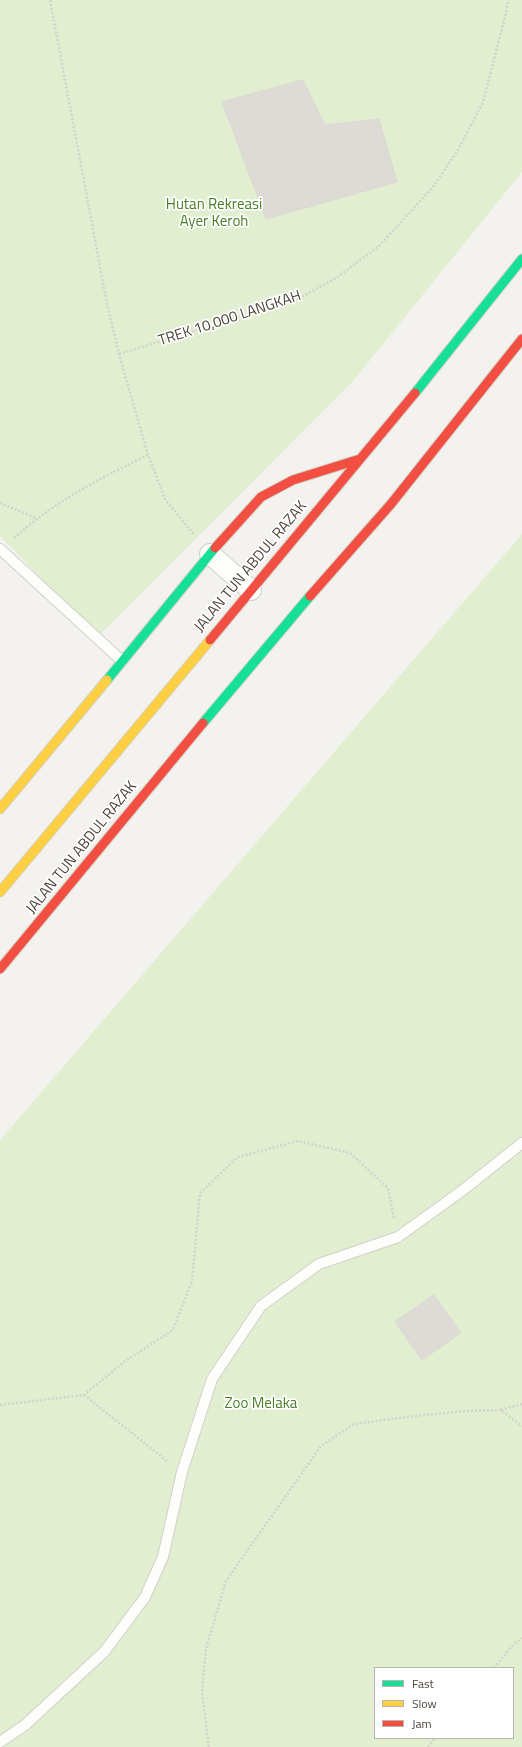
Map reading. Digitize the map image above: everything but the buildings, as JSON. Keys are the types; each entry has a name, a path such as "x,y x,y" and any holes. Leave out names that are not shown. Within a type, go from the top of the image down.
{"main road":[{"name":"JALAN TUN ABDUL RAZAK","path":"0,892 413,396 522,259"},
{"name":"JALAN TUN ABDUL RAZAK","path":"0,969 288,621 391,504 522,339"},
{"path":"0,809 210,554 261,497 293,480 360,459"}],"street":[{"path":"210,554 251,590"}],"lane":[{"path":"0,550 122,661"},
{"path":"0,1742 25,1725 105,1651 146,1597 163,1557 182,1472 212,1379 261,1306 318,1264 398,1237 463,1190 522,1143"}],"path":[{"path":"50,0 107,304 119,354 148,455 165,499 210,554"},
{"name":"TREK 10,000 LANGKAH","path":"119,354 298,299 336,278 379,246 432,188 458,150 483,102 498,49 508,0"},
{"path":"0,550 36,518 62,500 148,455"},
{"path":"0,503 36,518"},
{"path":"0,1405 84,1396 124,1362 173,1330 192,1281 200,1194 238,1157 298,1141 350,1153 388,1188 398,1237"},
{"path":"84,1396 182,1472"},
{"path":"209,1747 202,1693 206,1648 226,1581 321,1446 354,1424 466,1411 501,1410 522,1404"},
{"path":"501,1410 522,1426"},
{"path":"495,1667 511,1647 522,1638"},
{"path":"428,1747 434,1739"}],"green space":[{"name":"Hutan Rekreasi Ayer Keroh","path":"0,0 522,0 522,172 354,380 98,637 0,536"},
{"name":"Zoo Melaka","path":"522,534 522,1747 0,1747 0,1140"}],"traffic: fast":[{"path":"415,393 522,259"},
{"path":"107,680 215,548"},
{"path":"203,723 310,596"}],"traffic: slow":[{"path":"0,892 210,640"},
{"path":"0,809 107,680"}],"traffic: jam":[{"path":"310,596 391,504 522,339"},
{"path":"210,640 415,393"},
{"path":"215,548 261,497 293,480 360,459"},
{"path":"0,969 203,723"}]}
